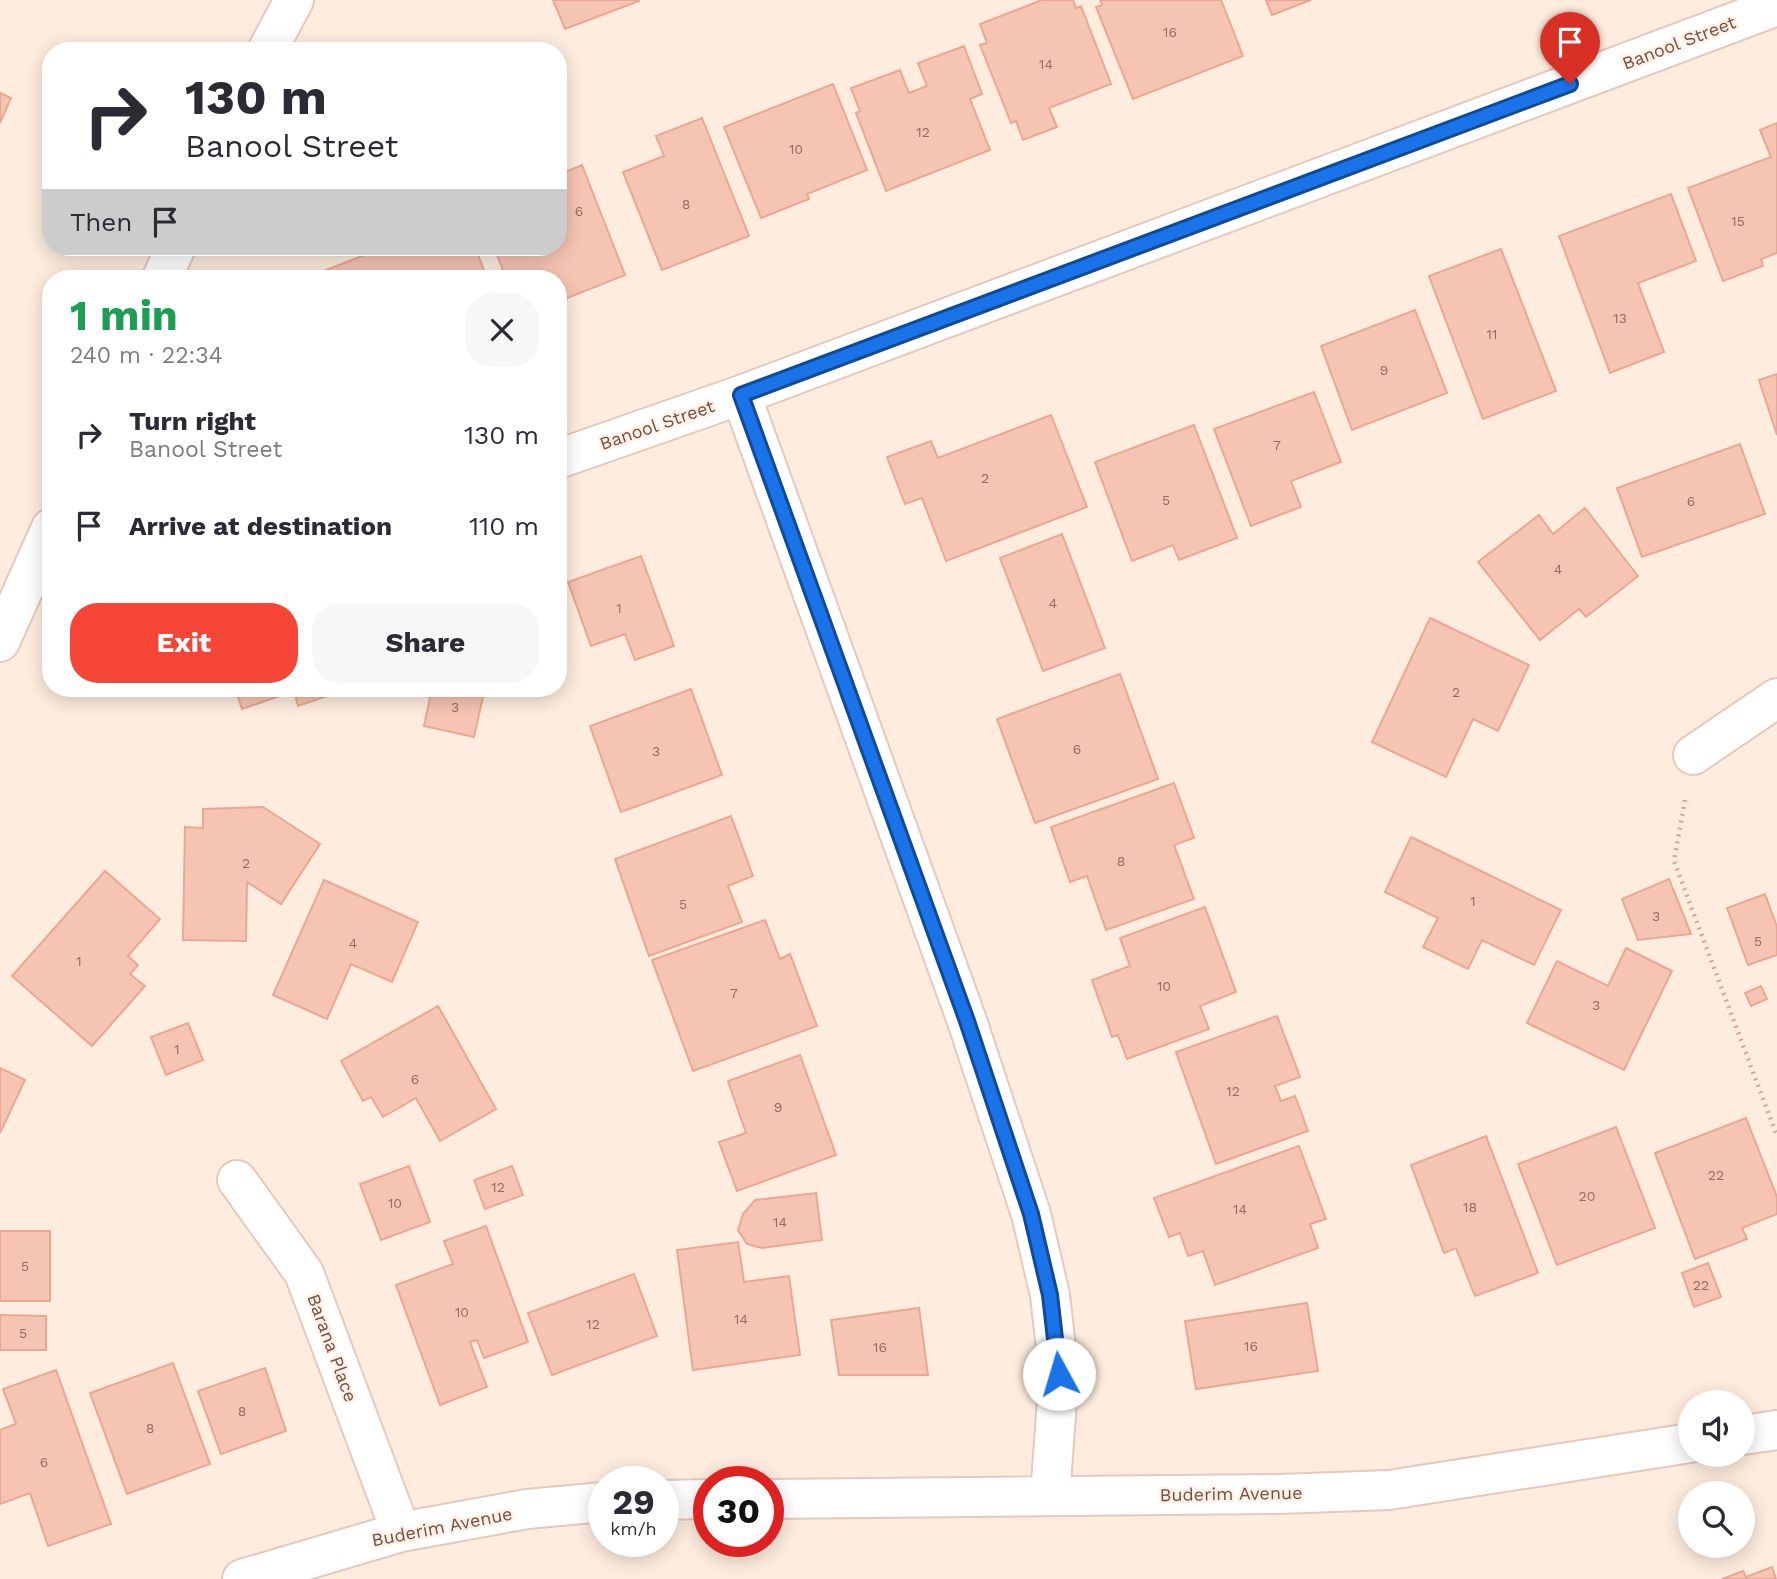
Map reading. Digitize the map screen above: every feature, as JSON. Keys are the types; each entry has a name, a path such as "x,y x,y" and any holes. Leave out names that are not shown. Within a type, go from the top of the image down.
{"street":[{"path":"272,42 294,0"},
{"name":"Banool Street","path":"567,456 741,395 1777,6"},
{"path":"741,395 967,1021 1031,1214 1050,1295 1059,1374 1050,1496"},
{"path":"0,642 42,548"},
{"path":"1693,755 1777,698"},
{"name":"Barana Place","path":"237,1180 304,1273 401,1532"},
{"path":"1755,1433 1777,1430"},
{"name":"Buderim Avenue","path":"784,1499 1279,1494 1390,1490 1678,1445"},
{"name":"Buderim Avenue","path":"242,1579 401,1532 527,1509 588,1503"}],"path":[{"path":"1693,755 1674,861 1777,1136"}],"building":[{"path":"553,0 639,0 639,1 565,29"},
{"path":"1042,0 1073,0 1076,8 1081,6 1111,84 1049,108 1057,127 1023,140 1016,121 1011,123 980,45 987,43 980,24"},
{"path":"1100,0 1221,0 1243,56 1133,99 1096,7 1102,5"},
{"path":"1266,0 1311,0 1272,15"},
{"path":"964,46 982,94 970,99 990,150 886,191 856,113 860,111 851,88 900,70 909,93 927,86 918,63"},
{"path":"833,84 867,170 807,194 809,199 761,218 724,127"},
{"path":"0,93 11,98 0,123"},
{"path":"702,118 749,236 662,270 623,172 664,156 656,136"},
{"path":"1777,123 1777,253 1761,259 1763,266 1723,281 1688,188 1771,157 1760,130"},
{"path":"582,165 625,275 567,298 567,270 503,270 497,256 567,256 567,171"},
{"path":"1671,194 1696,261 1638,283 1664,352 1610,373 1559,236"},
{"path":"1501,249 1556,391 1483,419 1429,276"},
{"path":"362,256 478,256 484,270 326,270"},
{"path":"1415,310 1447,393 1352,430 1321,346"},
{"path":"1777,374 1777,435 1759,380"},
{"path":"1314,392 1341,462 1291,481 1301,507 1251,526 1214,429"},
{"path":"1051,415 1087,507 946,561 922,498 905,504 887,457 931,441 938,458"},
{"path":"1194,425 1237,538 1179,560 1173,545 1132,561 1095,462"},
{"path":"1740,444 1765,514 1642,557 1617,488"},
{"path":"1585,508 1638,576 1586,617 1579,609 1540,640 1478,562 1539,515 1553,534"},
{"path":"1062,534 1105,648 1043,671 1000,558"},
{"path":"641,556 674,646 635,660 625,634 591,646 568,582"},
{"path":"1430,618 1529,665 1498,731 1473,719 1446,777 1372,742"},
{"path":"1120,674 1158,779 1035,823 997,719"},
{"path":"691,689 722,775 621,812 590,726"},
{"path":"238,697 277,697 242,709"},
{"path":"296,697 324,697 298,706"},
{"path":"430,697 483,697 474,737 424,726"},
{"path":"1174,783 1194,838 1174,845 1194,899 1106,930 1087,876 1070,882 1051,827"},
{"path":"263,807 320,844 281,904 247,882 246,941 183,940 185,827 203,828 203,809"},
{"path":"731,816 753,876 728,886 742,922 649,956 615,859"},
{"path":"1411,837 1561,910 1534,965 1482,940 1468,969 1423,947 1438,918 1385,892"},
{"path":"105,871 160,919 128,956 138,965 130,974 145,986 92,1046 12,976"},
{"path":"1669,879 1691,934 1638,940 1622,899"},
{"path":"324,880 418,922 392,982 351,964 327,1019 273,995"},
{"path":"1765,894 1777,927 1777,955 1748,965 1727,908"},
{"path":"1205,907 1236,992 1200,1006 1209,1029 1127,1059 1118,1035 1112,1037 1092,980 1130,966 1120,938"},
{"path":"765,920 780,959 790,954 817,1026 693,1071 652,960"},
{"path":"1626,948 1672,971 1624,1070 1527,1023 1557,961 1608,986"},
{"path":"1761,986 1767,999 1751,1006 1745,993"},
{"path":"438,1006 496,1109 440,1141 416,1098 383,1117 371,1097 363,1101 341,1061"},
{"path":"1277,1016 1300,1077 1275,1086 1281,1101 1295,1096 1308,1131 1216,1164 1176,1052"},
{"path":"188,1023 203,1060 166,1075 151,1037"},
{"path":"800,1055 836,1155 737,1191 719,1142 746,1133 728,1081"},
{"path":"0,1068 25,1080 0,1133"},
{"path":"1746,1118 1777,1197 1777,1214 1742,1228 1747,1239 1695,1259 1655,1153"},
{"path":"1616,1127 1655,1228 1557,1265 1518,1164"},
{"path":"1486,1136 1538,1273 1475,1296 1456,1248 1444,1253 1411,1165"},
{"path":"1299,1146 1326,1219 1310,1224 1318,1248 1215,1285 1203,1251 1188,1256 1180,1233 1169,1237 1154,1198"},
{"path":"409,1166 430,1222 381,1240 360,1184"},
{"path":"512,1166 523,1195 485,1209 474,1180"},
{"path":"816,1193 822,1240 762,1248 747,1244 738,1230 743,1214 755,1200"},
{"path":"486,1226 528,1342 484,1358 477,1340 470,1342 487,1387 440,1405 396,1285 453,1264 444,1241"},
{"path":"0,1231 50,1231 50,1301 0,1301"},
{"path":"738,1242 744,1282 789,1276 800,1355 693,1370 677,1250"},
{"path":"1708,1263 1721,1297 1694,1307 1682,1273"},
{"path":"634,1274 657,1336 552,1375 528,1313"},
{"path":"1307,1303 1318,1371 1196,1389 1185,1321"},
{"path":"919,1308 928,1375 839,1375 831,1320"},
{"path":"0,1315 46,1316 46,1350 0,1350"},
{"path":"173,1363 210,1464 127,1494 90,1393"},
{"path":"265,1368 286,1431 221,1454 198,1391"},
{"path":"56,1370 111,1524 48,1546 30,1493 0,1504 0,1430 16,1424 3,1389"},
{"path":"1772,1567 1776,1579 1722,1579 1743,1571 1746,1577"}],"route":[{"path":"1059,1374 1050,1295 1031,1214 967,1021 741,395 1570,84"}]}
